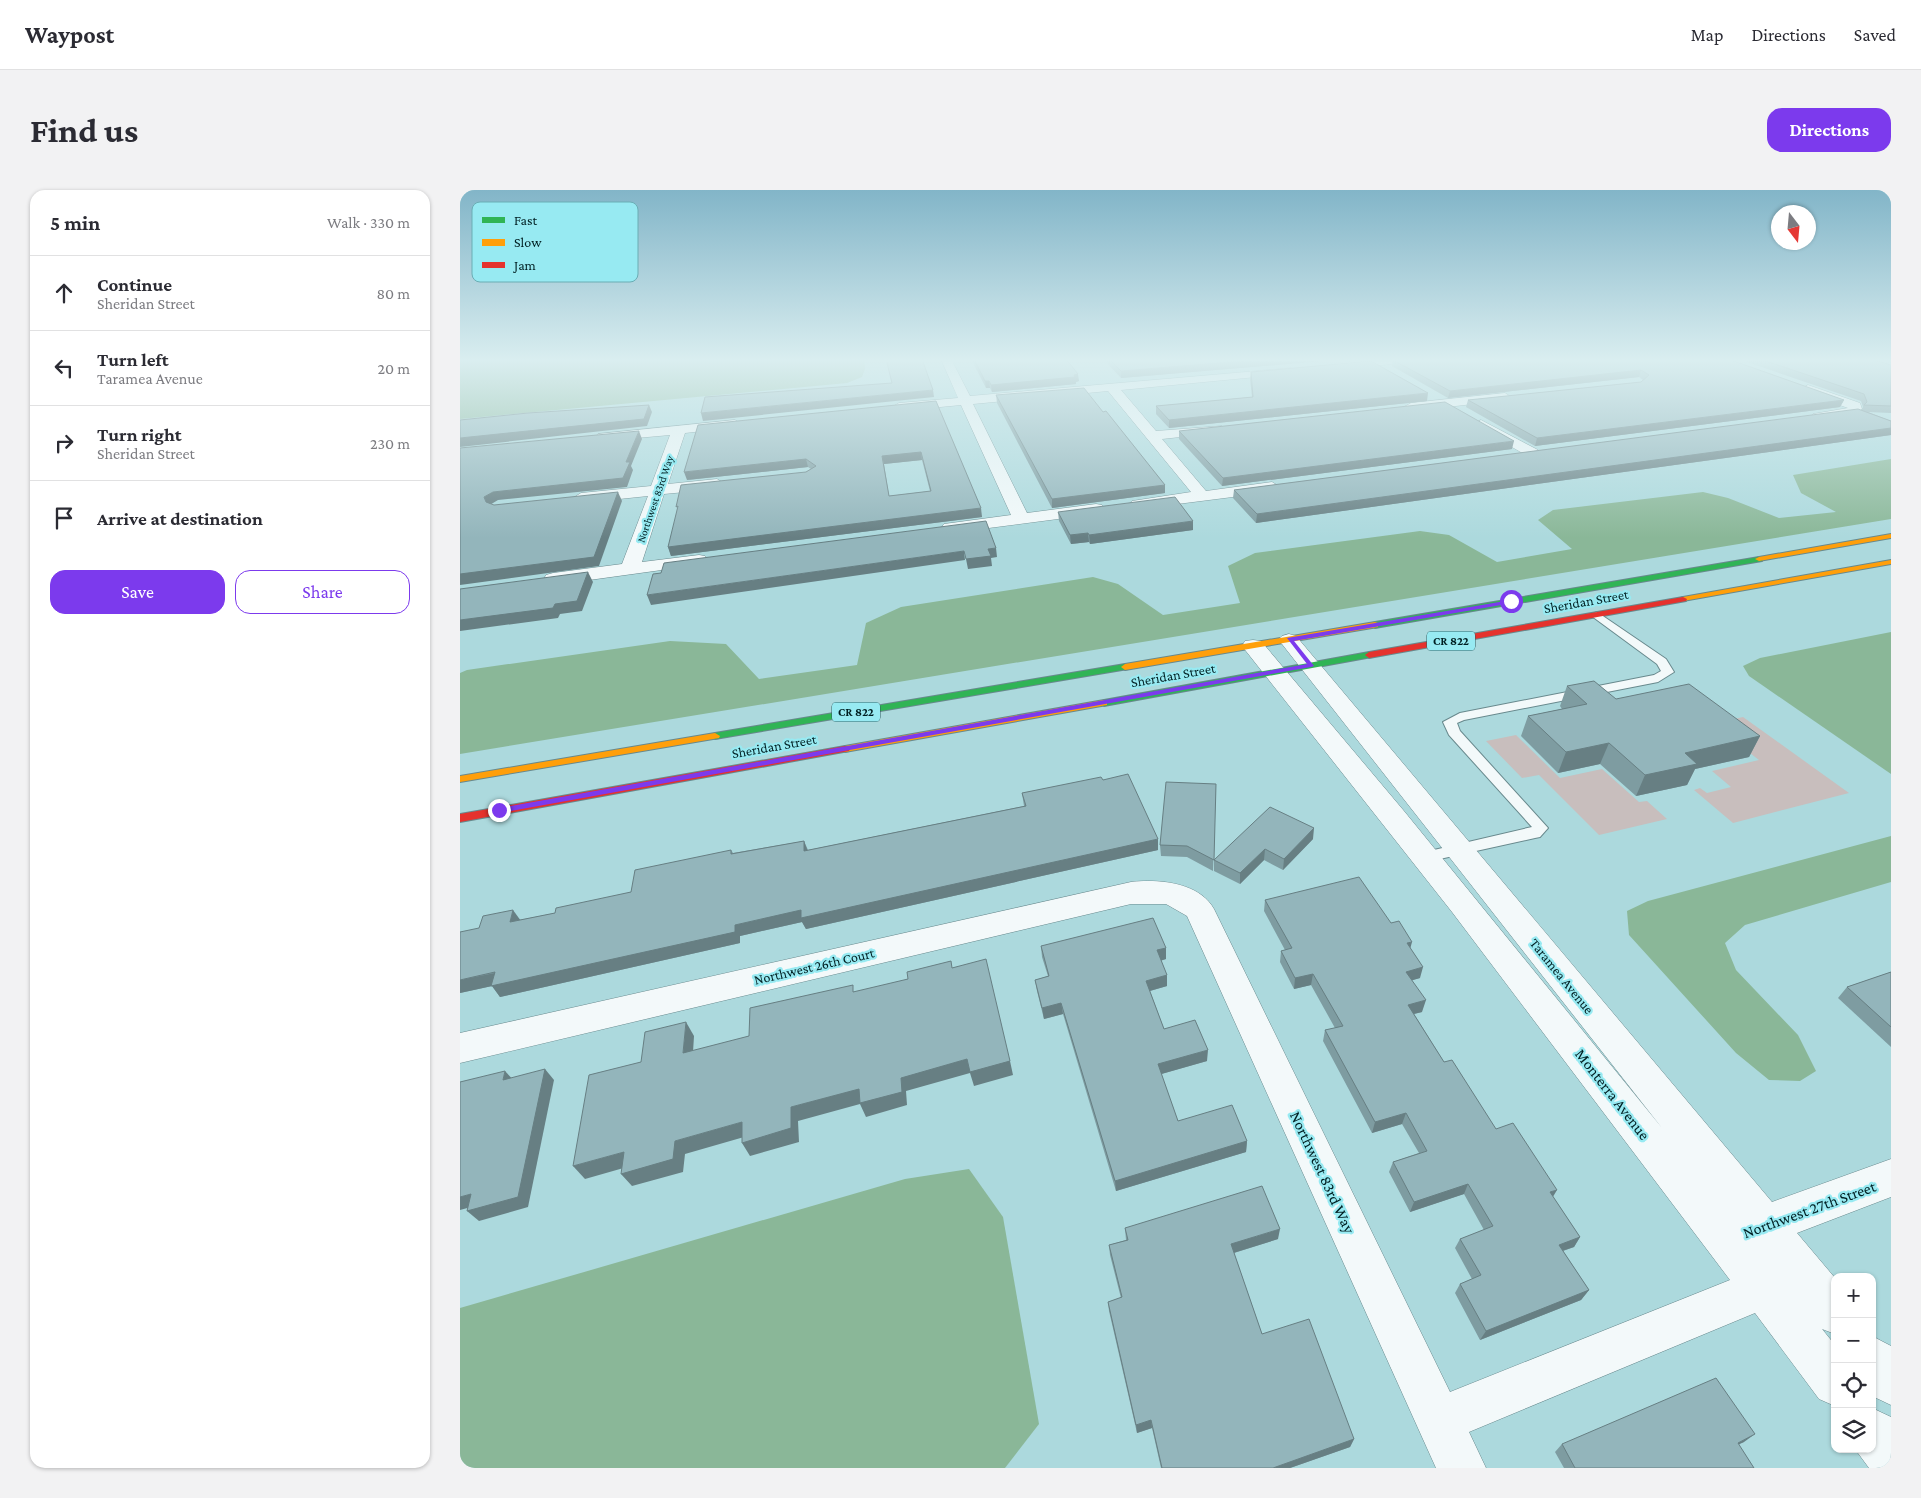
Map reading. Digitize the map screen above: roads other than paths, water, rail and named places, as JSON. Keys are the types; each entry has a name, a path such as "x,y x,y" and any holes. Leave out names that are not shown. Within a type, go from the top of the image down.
{"main road":[{"name":"Sheridan Street","path":"460,779 1289,640 1891,536"},
{"name":"Sheridan Street","path":"460,818 1891,562"}],"street":[{"path":"973,419 1021,519"},
{"path":"1137,419 1202,496"},
{"path":"1473,419 1532,453"},
{"path":"593,438 748,422"},
{"path":"1151,436 1230,428"},
{"name":"Northwest 83rd Way","path":"630,569 679,430"},
{"path":"1503,456 1552,450"},
{"path":"564,500 728,482"},
{"path":"933,530 1289,485"},
{"path":"536,581 718,558"},
{"name":"Taramea Avenue","path":"1289,640 1311,666 1443,853 1745,1232 1831,1375"},
{"name":"Taramea Avenue","path":"1253,646 1443,853 1499,950"},
{"name":"Northwest 26th Court","path":"460,1048 1131,893 1151,890 1168,892"},
{"name":"Northwest 83rd Way","path":"1168,892 1186,899 1199,909 1461,1468"},
{"name":"Monterra Avenue","path":"1499,950 1745,1232"},
{"name":"Northwest 27th Street","path":"1745,1232 1891,1178"},
{"name":"Taramea Avenue","path":"1745,1232 1831,1308"},
{"path":"1460,1412 1739,1298"},
{"path":"1876,1363 1891,1382"},
{"path":"1876,1437 1891,1457"}],"lane":[{"path":"1443,853 1535,833 1541,828 1454,732 1450,722 1460,717 1658,678 1668,672 1662,662 1597,615"}]}
